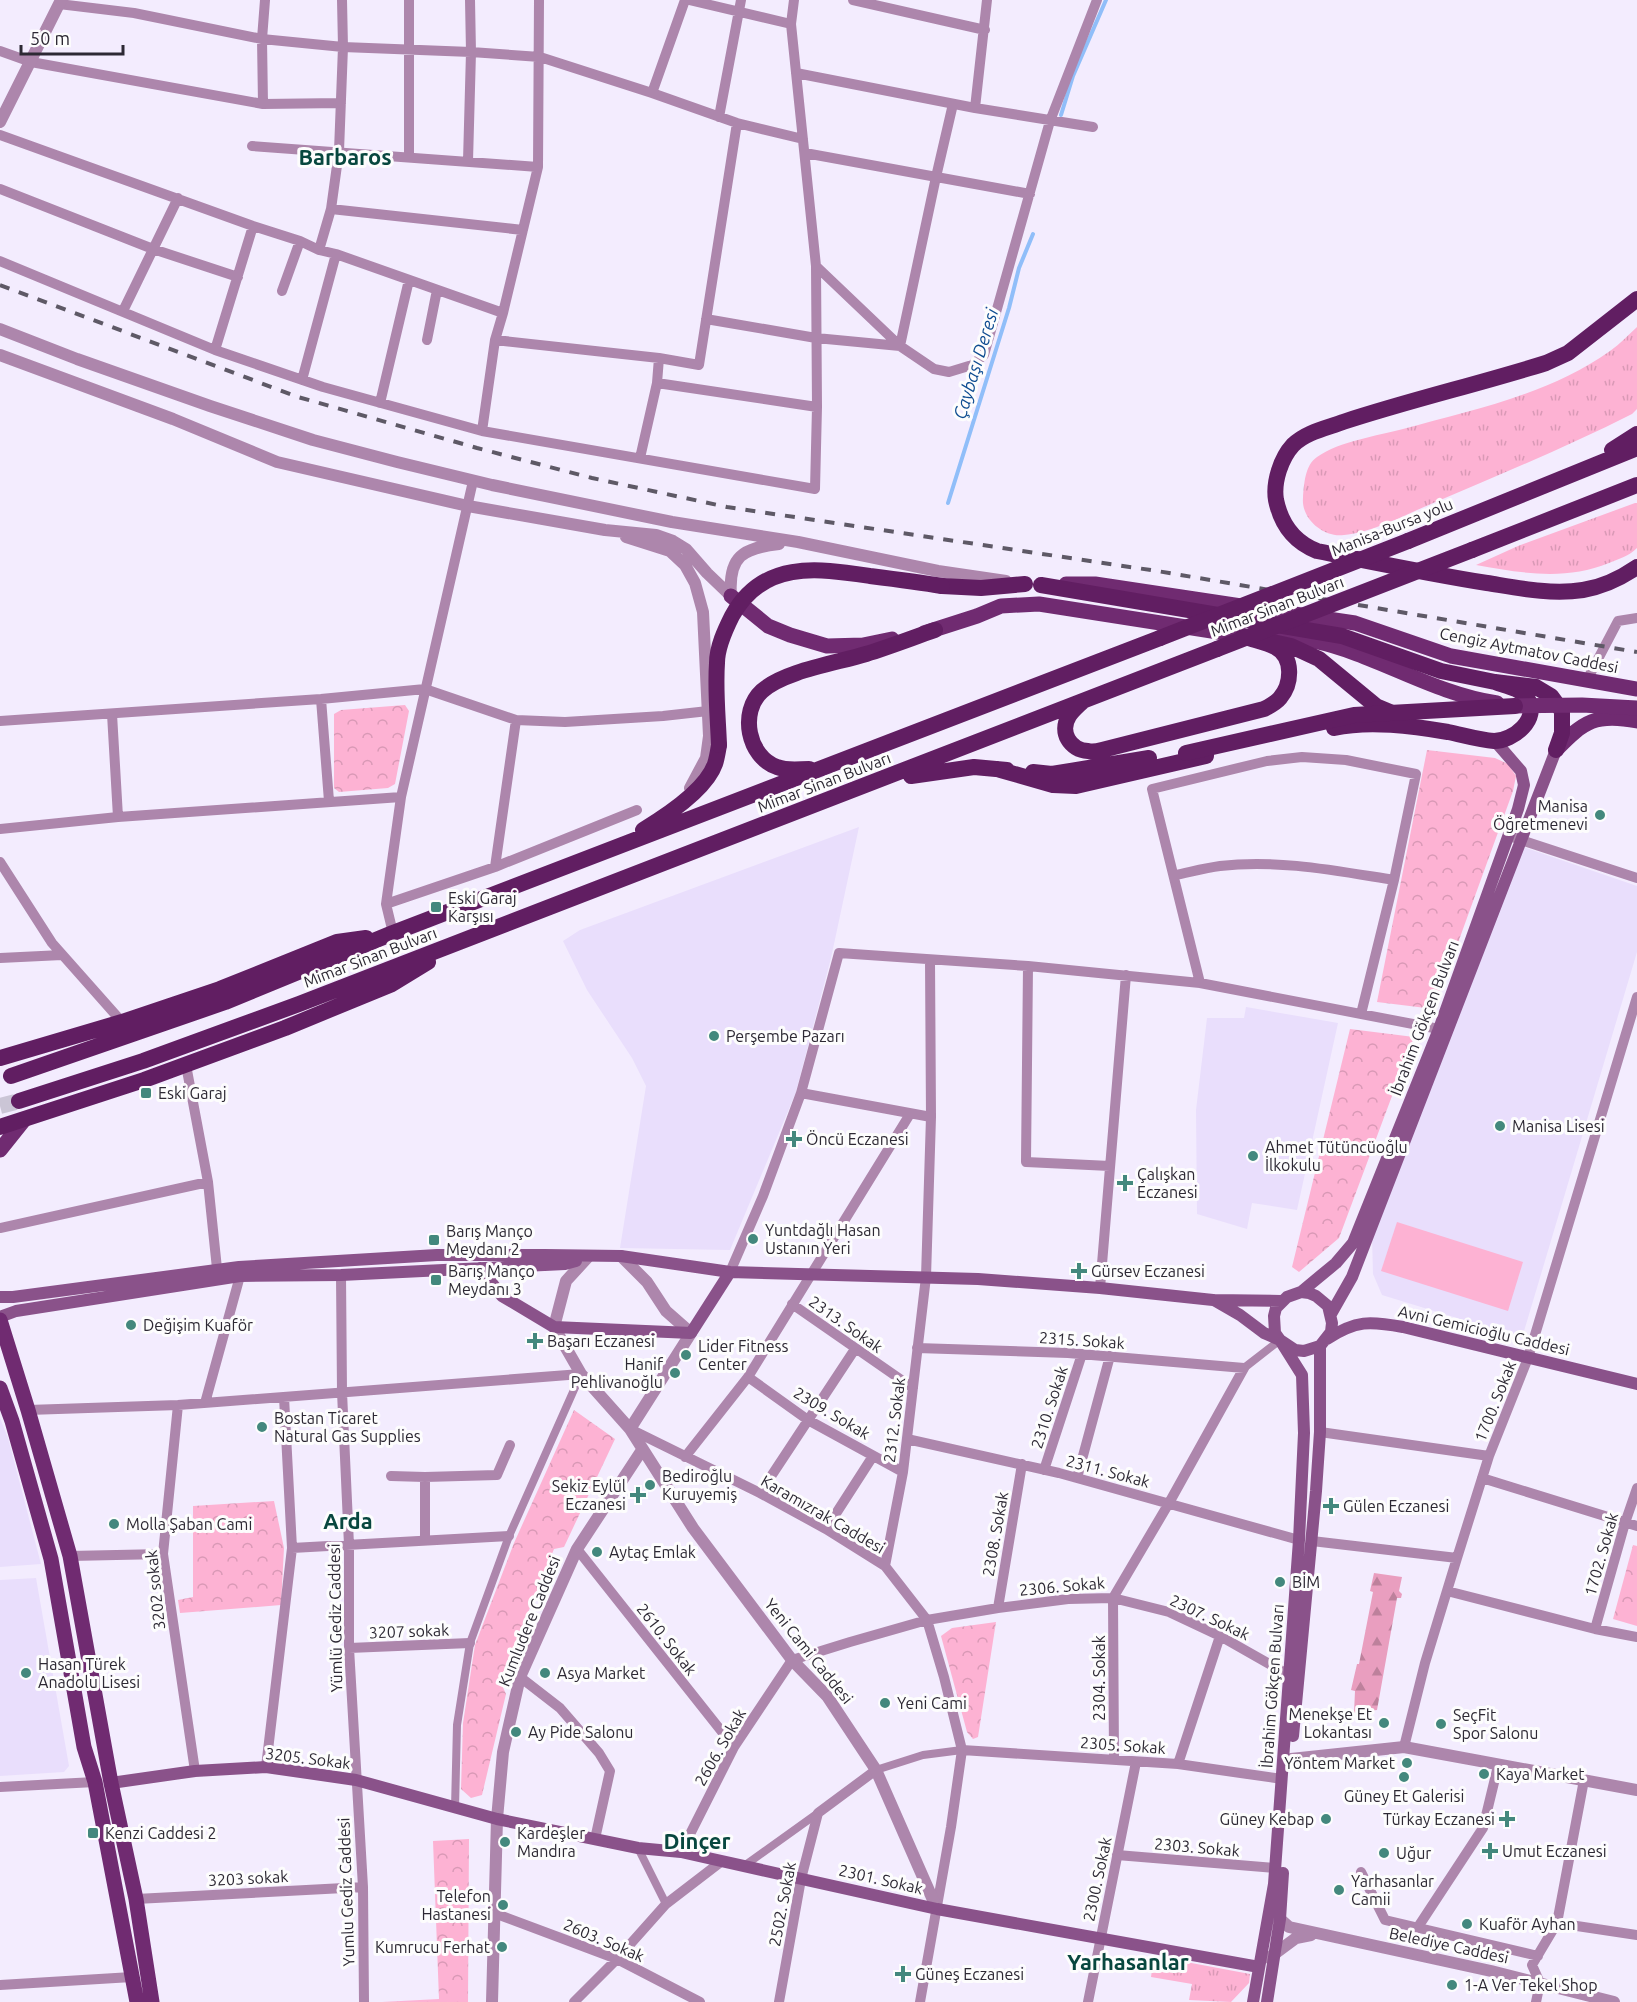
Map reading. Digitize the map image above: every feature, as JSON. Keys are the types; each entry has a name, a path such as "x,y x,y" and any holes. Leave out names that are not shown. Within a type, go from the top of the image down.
{"highway":[{"path":"1637,299 1568,353 1546,363 1312,433 1295,443 1286,453 1277,479 1276,496 1282,519 1294,538 1306,547 1317,551 1351,558 1476,582 1553,591 1584,590 1627,574 1637,567"},
{"path":"1575,473 1637,434"},
{"name":"Manisa-Bursa yolu","path":"603,854 1408,541 1637,448"},
{"name":"Mimar Sinan Bulvarı","path":"19,1101 143,1061 462,941 1633,488"},
{"path":"10,1076 225,1002 393,933 603,854 659,821 708,778 715,765 719,745 717,662 720,644 727,626 748,594 767,580 797,570 825,569 942,586 981,588 1033,584 1342,636 1441,671 1495,682 1536,687 1551,696 1562,711 1562,733 1556,750"},
{"path":"822,768 794,770 777,768 760,757 751,739 748,722 753,705 761,692 781,679 935,630"},
{"path":"1083,701 1069,716 1064,726 1067,738 1074,747 1086,752 1102,750 1264,709 1280,698 1285,690 1290,672 1287,660 1277,647 1243,636"},
{"path":"1243,636 1291,646 1319,659 1376,706 1428,728"},
{"path":"997,770 1053,785 1076,786 1354,723 1428,728 1495,741 1522,729 1529,719 1530,707 1527,699 1518,690 1495,682"},
{"path":"875,782 974,767 1052,774 1186,753 1354,715 1515,706"},
{"path":"0,1058 122,1022 220,989 337,942 393,933"},
{"path":"0,1126 186,1065 285,1028 392,984 462,941"},
{"path":"0,1115 24,1120"}],"main road":[{"name":"Cengiz Aytmatov Caddesi","path":"1033,584 1095,584 1354,623 1451,656 1637,689"},
{"path":"730,596 768,626 826,646 863,645 935,630 1001,606 1040,604 1243,636 1313,640 1356,654 1431,686 1461,696 1515,706 1582,705 1637,708"},
{"path":"1556,750 1573,732 1590,721 1604,718 1637,721"},
{"name":"İbrahim Gökçen Bulvarı","path":"1331,1314 1352,1277 1516,838 1524,785 1521,771 1495,741"},
{"name":"İbrahim Gökçen Bulvarı","path":"1301,1292 1336,1263 1353,1243 1516,838 1556,750"},
{"path":"0,1150 24,1120"},
{"path":"0,1297 12,1298 240,1271 437,1255 621,1256 730,1272 926,1277 1100,1288 1213,1300 1281,1301"},
{"path":"240,1271 341,1275 565,1264 588,1257"},
{"path":"480,1268 502,1296 554,1327 691,1333 730,1272"},
{"path":"152,2002 136,1899 111,1783 70,1556 0,1318 16,1311 217,1274"},
{"path":"1301,1292 1317,1296 1328,1306 1331,1314 1331,1332 1323,1343 1312,1350 1295,1350 1286,1346 1275,1333 1274,1316 1281,1301 1301,1292"},
{"path":"1213,1300 1240,1315 1264,1333 1280,1340"},
{"name":"Avni Gemicioğlu Caddesi","path":"1323,1343 1343,1329 1374,1322 1637,1384"},
{"name":"İbrahim Gökçen Bulvarı","path":"1253,2002 1269,1917 1275,1868 1299,1540 1304,1433 1302,1375 1280,1340"},
{"name":"İbrahim Gökçen Bulvarı","path":"1268,2002 1280,1919 1291,1759 1312,1541 1320,1432 1323,1343"},
{"path":"0,1388 12,1421 50,1557 84,1747 95,1782 136,2002"},
{"path":"50,1557 70,1556"},
{"name":"3205. Sokak","path":"111,1783 195,1771 266,1767 356,1780 497,1819"},
{"path":"95,1782 111,1783"},
{"name":"2301. Sokak","path":"497,1819 638,1848 681,1852 937,1909 1259,1967"}],"street":[{"path":"263,104 262,39 265,0"},
{"path":"319,250 330,209 339,152 343,47 342,0"},
{"path":"409,0 409,156"},
{"path":"468,161 470,0"},
{"path":"482,430 495,340 538,167 539,0"},
{"path":"652,93 687,0 790,24"},
{"path":"719,117 741,0"},
{"path":"0,261 215,350 302,380 381,403 482,430 815,489 816,266 790,24 794,0"},
{"path":"853,0 985,30"},
{"path":"975,108 987,0"},
{"path":"816,266 900,346 934,369 949,372 972,365 984,355 1050,122 1098,0"},
{"path":"0,122 60,2 134,13 262,39 343,47 540,57 737,123 803,139"},
{"path":"0,51 31,62 263,104 341,103"},
{"path":"796,73 1050,122 1093,127"},
{"path":"900,346 953,104"},
{"path":"495,340 659,358 699,365 737,123"},
{"path":"0,135 300,241 319,250 503,313"},
{"path":"252,146 538,167"},
{"path":"805,153 1030,194"},
{"path":"0,189 153,249 238,277"},
{"path":"123,311 178,198"},
{"path":"330,209 523,230"},
{"path":"215,350 253,226"},
{"path":"282,291 300,241"},
{"path":"302,380 336,254"},
{"path":"381,403 409,280"},
{"path":"427,340 437,290"},
{"path":"706,319 816,338 900,346"},
{"path":"0,329 88,363 313,440 473,480 672,522 798,542 938,571 1033,584"},
{"path":"1,357 173,419 277,462 468,506 605,530 656,535 673,541 696,558 707,573 730,596"},
{"path":"640,458 657,383 659,358"},
{"path":"657,383 817,407"},
{"path":"393,933 386,904 401,797 473,480"},
{"path":"605,530 670,551 685,565 695,583 703,612 709,736 706,758 698,777 674,809"},
{"path":"730,596 731,574 735,563 744,552 756,546 798,542"},
{"path":"1587,680 1618,621 1637,618"},
{"path":"0,721 321,699 425,689 516,720 565,722 708,711"},
{"path":"321,699 329,801"},
{"path":"112,714 118,817"},
{"path":"495,867 516,720"},
{"path":"1200,983 1152,789 1267,761 1302,757 1346,760 1416,774 1394,880 1361,1014"},
{"path":"0,829 118,817 401,797"},
{"path":"386,904 495,867 637,810"},
{"path":"1516,838 1637,878"},
{"path":"0,862 52,943 122,1022"},
{"path":"1174,875 1221,866 1281,864 1394,880"},
{"path":"730,1272 763,1196 801,1093 839,953 1028,966 1200,983 1439,1029"},
{"path":"0,958 62,955"},
{"name":"2312. Sokak","path":"885,1566 903,1472 926,1277 931,1117 930,960"},
{"path":"1028,966 1026,1162 1110,1166"},
{"path":"1100,1288 1126,975"},
{"name":"1700. Sokak","path":"1404,1747 1425,1664 1457,1558 1489,1456 1528,1358 1637,997"},
{"path":"186,1065 208,1182 217,1274"},
{"path":"801,1093 931,1117"},
{"path":"686,1457 748,1377 910,1113"},
{"path":"0,1228 208,1182"},
{"path":"621,1256 647,1282 666,1311 691,1333 630,1429"},
{"path":"554,1327 566,1281 588,1257"},
{"path":"205,1403 240,1271"},
{"name":"Yümlü Gediz Caddesi","path":"341,1275 342,1392 356,1780"},
{"name":"2313. Sokak","path":"792,1304 913,1388"},
{"name":"Yeni Cami Caddesi","path":"554,1327 581,1374 630,1429 693,1528 792,1660 827,1696 876,1770 937,1909"},
{"path":"1244,1368 1280,1340"},
{"name":"2315. Sokak","path":"917,1348 1082,1354 1244,1368"},
{"path":"760,1493 855,1349"},
{"name":"2310. Sokak","path":"1044,1470 1082,1354"},
{"path":"1077,1478 1110,1356"},
{"name":"2306. Sokak","path":"792,1660 927,1620 1068,1599 1113,1598 1244,1368"},
{"path":"28,1410 178,1405 581,1374 509,1536 470,1643 457,1725 455,1808"},
{"name":"2309. Sokak","path":"748,1377 808,1420 903,1472"},
{"path":"266,1767 292,1548 284,1397"},
{"name":"3202 sokak","path":"178,1405 163,1554 195,1771"},
{"name":"Karamızrak Caddesi","path":"630,1429 760,1493 885,1566 927,1620 962,1750"},
{"path":"1320,1432 1489,1456"},
{"name":"2311. Sokak","path":"906,1439 1077,1478 1299,1540"},
{"path":"391,1476 497,1475 510,1445"},
{"name":"Kumludere Caddesi","path":"492,2002 497,1819 503,1752 520,1677 577,1549 642,1450"},
{"path":"825,1529 873,1456"},
{"name":"2308. Sokak","path":"998,1608 1022,1464"},
{"path":"425,1477 425,1541"},
{"path":"1482,1478 1637,1526"},
{"name":"1702. Sokak","path":"1595,1629 1637,1488"},
{"path":"292,1548 509,1536"},
{"path":"1312,1541 1457,1558"},
{"name":"2610. Sokak","path":"577,1549 734,1747"},
{"path":"70,1556 163,1554"},
{"path":"1447,1591 1595,1629 1637,1637"},
{"name":"2307. Sokak","path":"1113,1598 1170,1612 1221,1636 1289,1675"},
{"name":"2304. Sokak","path":"1113,1598 1114,1759"},
{"path":"1178,1764 1221,1636"},
{"name":"3207 sokak","path":"350,1648 470,1643"},
{"name":"2606. Sokak","path":"681,1852 734,1747 792,1660"},
{"path":"520,1677 560,1708 599,1753 610,1772 595,1839"},
{"path":"1291,1759 1404,1747 1637,1791"},
{"path":"744,1866 876,1770 922,1755 962,1750 920,2002"},
{"name":"2305. Sokak","path":"962,1750 1178,1764 1282,1779"},
{"name":"2300. Sokak","path":"1088,2002 1136,1762"},
{"path":"1418,1927 1483,1827 1498,1766"},
{"name":"Yumlu Gediz Caddesi","path":"356,1780 363,1887 364,2002"},
{"path":"1536,2002 1540,1983 1532,1965 1557,1923 1584,1780"},
{"path":"0,1787 95,1782"},
{"name":"2502. Sokak","path":"779,2002 801,1879 818,1813"},
{"path":"638,1848 666,1904"},
{"name":"2303. Sokak","path":"1117,1855 1275,1868"},
{"path":"574,2002 617,1959 666,1904 722,1861"},
{"path":"1361,1872 1385,1920 1538,1956"},
{"name":"3203 sokak","path":"136,1899 363,1887"},
{"name":"2603. Sokak","path":"494,1913 617,1959 700,2002"},
{"name":"Belediye Caddesi","path":"1280,1919 1289,1927 1491,1971 1614,2002"},
{"path":"1557,1923 1637,1935"},
{"path":"1259,1967 1275,1952 1296,1938 1318,1934"},
{"path":"0,1985 132,1977"},
{"path":"352,2002 364,2002"}],"shaded area":[{"name":"Perşembe Pazarı","path":"859,827 831,958 796,1092 730,1250 620,1248 646,1086 632,1058 587,990 563,941 580,930"},
{"name":"Manisa Lisesi","path":"1523,847 1637,886 1637,952 1522,1338 1382,1295 1373,1274 1372,1236"},
{"name":"Ahmet Tütüncüoğlu İlkokulu","path":"1246,1007 1338,1023 1297,1210 1252,1203 1247,1229 1197,1214 1196,1110 1207,1018 1244,1018"},
{"path":"0,1418 8,1438 41,1564 0,1567"},
{"name":"Hasan Türek Anadolu Lisesi","path":"36,1578 69,1766 64,1772 0,1776 0,1580"}],"green space":[{"path":"1637,327 1637,409 1632,414 1536,459 1367,530 1336,535 1315,526 1310,520 1303,506 1305,481 1313,460 1326,451 1347,443 1483,407 1537,390 1587,366 1614,348"},
{"path":"1637,503 1637,548 1616,560 1592,569 1559,574 1526,573 1476,565 1518,546"},
{"path":"405,705 409,711 395,784 388,788 339,792 334,788 334,714 341,710"},
{"path":"1427,750 1495,758 1508,764 1516,776 1513,791 1434,1009 1377,1002"},
{"path":"1350,1029 1414,1037 1339,1238 1299,1272 1292,1267"},
{"path":"1397,1222 1523,1262 1508,1311 1381,1271"},
{"path":"574,1410 615,1439 564,1547 554,1549 500,1681 506,1694 482,1795 471,1798 461,1789 463,1723 475,1645 514,1543"},
{"path":"274,1501 284,1548 281,1605 180,1613 178,1600 193,1597 193,1506"},
{"path":"1633,1545 1637,1546 1637,1626 1613,1619"},
{"path":"1374,1573 1402,1577 1399,1591 1402,1594 1401,1598 1397,1598 1377,1710 1354,1713 1355,1691 1351,1690 1357,1664 1359,1664 1373,1592 1370,1591"},
{"path":"996,1622 978,1737 973,1739 967,1732 941,1636 952,1628"},
{"path":"469,1839 468,2002 382,2002 439,1999 433,1841"},
{"path":"1154,1956 1250,1974 1249,1983 1231,2002 1189,2000 1192,1984 1151,1977"}],"waterway":[{"name":"Çaybaşı Deresi","path":"1061,115 1073,76 1106,0"},
{"name":"Çaybaşı Deresi","path":"948,503 1009,308 1019,268 1033,234"}],"tunnel":[{"path":"0,1106 19,1101"}],"railway":[{"path":"0,285 298,397 592,478 727,507 1157,571 1637,652"}],"place":[{"name":"Manisa Öğretmenevi","path":"1600,815"},
{"name":"Eski Garaj Karşısı","path":"436,907"},
{"name":"Perşembe Pazarı","path":"714,1036"},
{"name":"Eski Garaj","path":"146,1093"},
{"name":"Manisa Lisesi","path":"1500,1126"},
{"name":"Öncü Eczanesi","path":"794,1139"},
{"name":"Ahmet Tütüncüoğlu İlkokulu","path":"1253,1156"},
{"name":"Çalışkan Eczanesi","path":"1125,1183"},
{"name":"Yuntdağlı Hasan Ustanın Yeri","path":"753,1239"},
{"name":"Barış Manço Meydanı 2","path":"434,1240"},
{"name":"Gürsev Eczanesi","path":"1079,1271"},
{"name":"Barış Manço Meydanı 3","path":"436,1280"},
{"name":"Değişim Kuaför","path":"131,1325"},
{"name":"Başarı Eczanesi","path":"535,1341"},
{"name":"Lider Fitness Center","path":"686,1355"},
{"name":"Hanif Pehlivanoğlu","path":"675,1373"},
{"name":"Bostan Ticaret Natural Gas Supplies","path":"262,1427"},
{"name":"Bediroğlu Kuruyemiş","path":"650,1485"},
{"name":"Sekiz Eylül Eczanesi","path":"638,1495"},
{"name":"Gülen Eczanesi","path":"1331,1506"},
{"name":"Molla Şaban Cami","path":"114,1524"},
{"name":"Aytaç Emlak","path":"597,1552"},
{"name":"BİM","path":"1280,1582"},
{"name":"Hasan Türek Anadolu Lisesi","path":"26,1673"},
{"name":"Asya Market","path":"545,1673"},
{"name":"Yeni Cami","path":"885,1703"},
{"name":"Menekşe Et Lokantası","path":"1384,1723"},
{"name":"SeçFit Spor Salonu","path":"1441,1724"},
{"name":"Ay Pide Salonu","path":"516,1732"},
{"name":"Yöntem Market","path":"1407,1763"},
{"name":"Kaya Market","path":"1484,1774"},
{"name":"Güney Et Galerisi","path":"1404,1777"},
{"name":"Güney Kebap","path":"1326,1819"},
{"name":"Türkay Eczanesi","path":"1507,1819"},
{"name":"Kenzi Caddesi 2","path":"93,1833"},
{"name":"Kardeşler Mandıra","path":"505,1842"},
{"name":"Umut Eczanesi","path":"1490,1851"},
{"name":"Uğur","path":"1384,1853"},
{"name":"Yarhasanlar Camii","path":"1339,1890"},
{"name":"Telefon Hastanesi","path":"503,1905"},
{"name":"Kuaför Ayhan","path":"1467,1924"},
{"name":"Kumrucu Ferhat","path":"502,1947"},
{"name":"Güneş Eczanesi","path":"903,1974"},
{"name":"1-A Ver Tekel Shop","path":"1452,1985"}],"district":[{"name":"Barbaros","path":"345,157"},
{"name":"Arda","path":"348,1521"},
{"name":"Dinçer","path":"697,1841"},
{"name":"Yarhasanlar","path":"1128,1962"}]}
